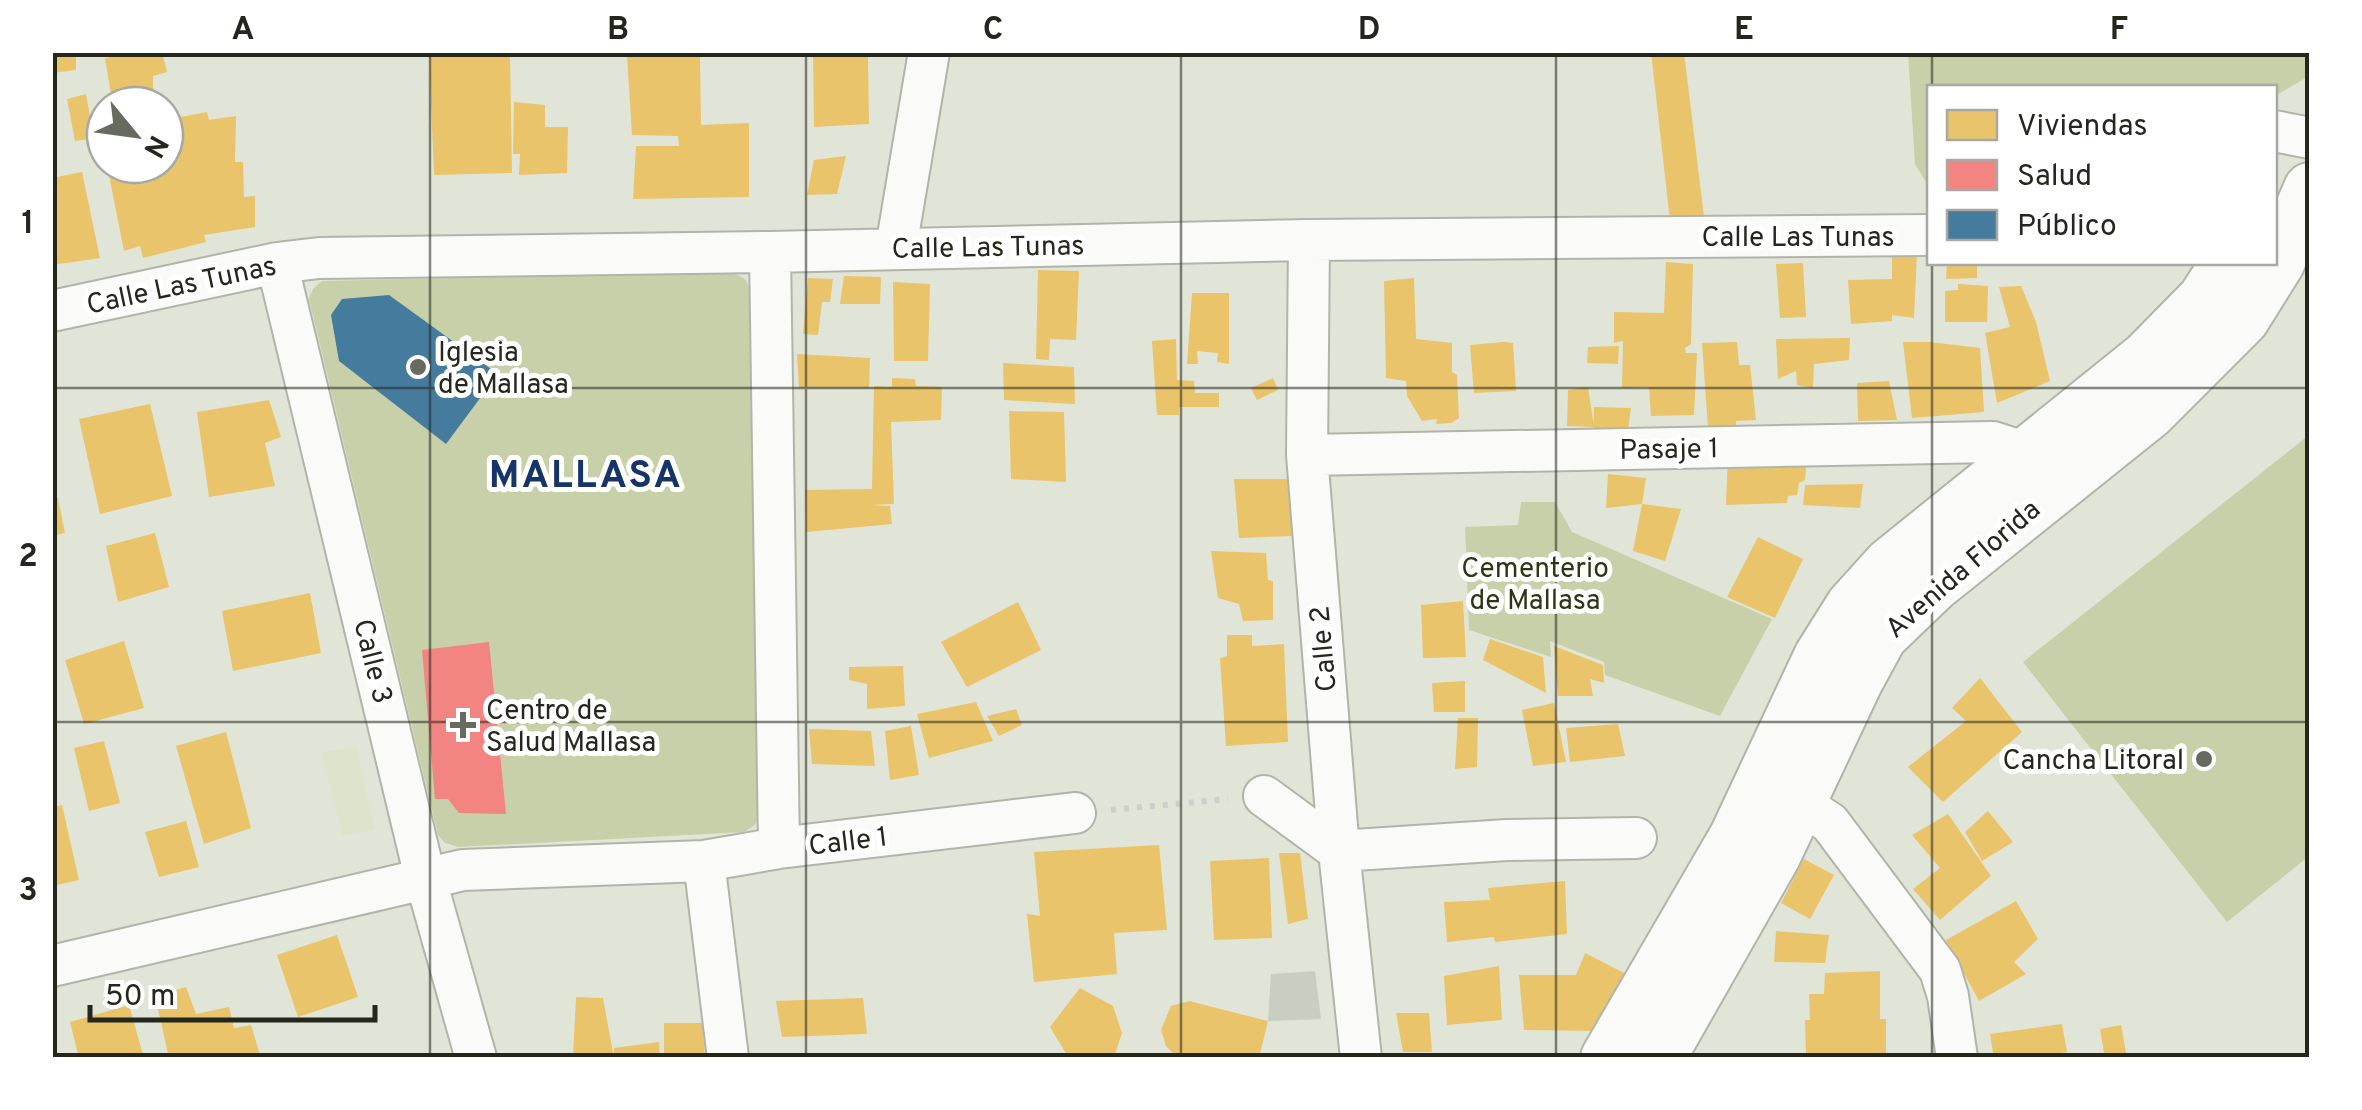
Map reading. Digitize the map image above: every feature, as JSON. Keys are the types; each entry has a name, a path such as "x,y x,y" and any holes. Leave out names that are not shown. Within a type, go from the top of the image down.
{"main road":[{"path":"2277,194 2310,157"},
{"name":"Avenida Florida","path":"2277,265 2310,190"},
{"name":"Avenida Florida","path":"2042,471 2204,299 2226,265"},
{"name":"Avenida Florida","path":"1659,1058 1774,856 1781,794 1820,657 1852,606 1890,564 2042,471 2148,413 2243,318 2277,265"},
{"name":"Avenida Florida","path":"1607,1058 1736,836 1781,794"}],"street":[{"path":"896,248 928,52"},
{"path":"2277,132 2310,138"},
{"name":"Calle Las Tunas","path":"52,310 277,263 319,258 1309,240 1927,235"},
{"name":"Calle 2","path":"1309,240 1307,456 1339,851 1361,1058"},
{"path":"770,252 779,848"},
{"name":"Calle 3","path":"277,263 426,878 476,1058"},
{"name":"Pasaje 1","path":"1307,456 1993,442 2042,471"},
{"path":"1781,794 1830,823 1940,970 1957,1058"},
{"path":"1264,796 1339,851 1507,840 1636,838"},
{"name":"Calle 1","path":"52,966 463,870 704,861 779,848 1074,813"},
{"path":"704,861 728,1058"}],"path":[{"path":"1074,813 1264,796"}],"shaded area":[{"path":"356,746 375,829 343,836 321,753"}],"green space":[{"path":"1908,53 2309,53 2309,76 2277,95 2277,85 1927,85 1927,184 1915,164"},
{"path":"730,271 745,279 753,294 760,814 755,825 744,832 458,847 445,843 438,835 309,299 313,289 322,281"},
{"name":"Cancha Litoral","path":"2309,435 2309,856 2227,922 2023,662"},
{"name":"Cementerio de Mallasa","path":"1521,502 1555,502 1572,532 1772,619 1720,716 1605,675 1604,662 1550,641 1551,657 1469,630 1465,527 1518,525"}],"building: Viviendas":[{"path":"52,52 76,52 76,70 52,73"},
{"path":"162,52 167,72 153,76 153,85 109,85 105,58"},
{"path":"429,52 487,52 488,57 510,54 512,173 434,175"},
{"path":"1651,52 1684,52 1704,217 1670,221"},
{"path":"700,54 701,125 749,123 749,197 633,199 636,146 679,146 678,136 632,135 627,56"},
{"path":"813,54 868,56 869,124 814,127"},
{"path":"85,94 85,139 75,141 67,99"},
{"path":"514,102 545,105 545,127 568,127 567,173 519,175 520,154 513,154"},
{"path":"207,112 209,120 236,116 235,162 243,162 244,197 255,196 255,227 204,235 206,242 143,258 140,246 124,251 111,185 185,185 185,116"},
{"path":"846,156 837,194 807,195 814,160"},
{"path":"82,172 100,258 52,265 52,178"},
{"path":"1892,251 1917,253 1914,318 1892,315 1892,321 1851,324 1848,280 1892,279"},
{"path":"1666,262 1693,264 1691,344 1685,348 1686,353 1697,353 1694,415 1651,416 1649,387 1622,388 1623,341 1614,343 1614,312 1664,313"},
{"path":"1803,263 1806,317 1780,318 1776,264"},
{"path":"1947,265 1977,265 1977,278 1946,279"},
{"path":"1038,270 1079,271 1076,340 1050,339 1049,360 1036,359"},
{"path":"844,276 881,277 880,304 840,304"},
{"path":"808,278 833,279 830,302 822,302 818,335 803,334"},
{"path":"1414,278 1416,339 1452,343 1459,418 1451,423 1436,424 1437,419 1422,421 1407,396 1406,381 1386,378 1384,281"},
{"path":"893,282 930,284 928,361 894,361"},
{"path":"1958,284 1988,286 1987,322 1945,322 1945,291 1958,290"},
{"path":"2021,286 2036,322 2050,381 1997,403 1985,333 2010,327 1999,287"},
{"path":"1192,293 1229,293 1229,364 1217,362 1218,353 1197,351 1198,364 1187,364"},
{"path":"1850,338 1849,360 1814,364 1813,388 1797,385 1796,371 1778,379 1776,339"},
{"path":"1176,339 1177,380 1194,381 1195,393 1219,393 1219,407 1179,407 1179,415 1157,415 1152,341"},
{"path":"1737,342 1739,365 1750,365 1756,420 1736,421 1736,428 1708,428 1702,343"},
{"path":"1903,342 1980,348 1984,412 1912,418"},
{"path":"1513,343 1516,391 1474,393 1470,345"},
{"path":"1619,346 1618,364 1587,363 1588,347"},
{"path":"797,354 870,358 869,388 799,388"},
{"path":"1003,363 1074,367 1075,404 1004,400"},
{"path":"892,378 915,379 916,386 942,387 941,420 891,422 894,504 870,505 890,506 892,524 806,532 805,490 872,489 874,386 892,387"},
{"path":"1273,378 1278,390 1257,400 1251,388"},
{"path":"1889,381 1897,420 1858,421 1857,383"},
{"path":"1588,387 1594,427 1567,426 1568,390"},
{"path":"269,400 281,437 265,443 275,486 209,497 197,412"},
{"path":"150,404 172,496 100,514 79,419"},
{"path":"1594,407 1631,408 1628,430 1593,431"},
{"path":"1009,411 1064,412 1066,482 1011,479"},
{"path":"1808,449 1805,480 1799,483 1797,495 1788,496 1787,503 1726,505 1728,452"},
{"path":"1608,474 1646,478 1642,504 1606,508"},
{"path":"1234,479 1289,479 1293,536 1239,538"},
{"path":"1863,484 1860,508 1803,505 1805,485"},
{"path":"58,498 65,533 52,536 52,499"},
{"path":"1642,504 1681,509 1665,561 1633,551"},
{"path":"155,533 169,587 118,602 106,546"},
{"path":"1758,537 1803,559 1775,618 1727,597"},
{"path":"1211,551 1266,553 1268,580 1273,581 1273,620 1243,621 1239,604 1218,598"},
{"path":"310,593 321,653 233,671 222,611"},
{"path":"1463,601 1466,657 1423,658 1421,605"},
{"path":"1018,602 1041,650 967,687 941,642"},
{"path":"1227,635 1252,635 1252,646 1284,644 1288,742 1226,746 1220,658 1227,656"},
{"path":"1490,639 1543,657 1546,693 1483,660"},
{"path":"124,641 144,708 84,724 65,660"},
{"path":"1554,646 1603,665 1604,683 1590,679 1593,696 1558,696"},
{"path":"903,666 905,706 867,709 867,684 849,680 849,667"},
{"path":"1980,678 2022,732 1943,802 1908,767 1966,721 1952,708"},
{"path":"1465,681 1465,712 1434,712 1432,683"},
{"path":"976,702 993,741 929,758 917,714"},
{"path":"1554,703 1566,762 1533,766 1522,710"},
{"path":"1016,709 1022,725 999,736 987,716"},
{"path":"1458,718 1478,718 1477,767 1455,769"},
{"path":"1618,724 1625,756 1570,762 1566,728"},
{"path":"911,726 919,775 890,780 885,731"},
{"path":"809,729 871,731 875,766 812,764"},
{"path":"226,732 251,828 204,844 176,746"},
{"path":"104,741 120,803 89,811 74,748"},
{"path":"62,805 79,880 52,886 52,808"},
{"path":"1988,811 2013,842 1982,861 1965,832"},
{"path":"1948,814 1991,876 1940,920 1913,889 1940,868 1912,835"},
{"path":"186,821 199,867 159,877 145,832"},
{"path":"1159,845 1167,930 1114,933 1117,974 1034,982 1027,914 1040,916 1034,852"},
{"path":"1279,853 1300,853 1308,919 1288,924"},
{"path":"1269,858 1272,938 1214,940 1210,861"},
{"path":"1804,859 1834,875 1810,919 1781,903"},
{"path":"1565,881 1567,934 1495,942 1494,937 1447,942 1444,902 1490,900 1488,888"},
{"path":"2016,901 2038,939 2014,962 2026,974 1979,1001 1946,940"},
{"path":"1776,931 1829,935 1825,963 1774,962"},
{"path":"337,935 358,997 298,1017 277,955"},
{"path":"1585,953 1636,979 1610,1031 1524,1030 1519,975 1576,975"},
{"path":"1499,966 1502,1020 1447,1025 1444,976"},
{"path":"1880,971 1880,1019 1886,1019 1886,1058 1806,1054 1809,994 1824,994 1825,973"},
{"path":"186,987 196,1014 229,1007 234,1028 251,1025 261,1058 169,1058 155,996"},
{"path":"1080,988 1113,1006 1122,1033 1114,1057 1067,1055 1050,1027"},
{"path":"576,997 603,998 614,1058 573,1057"},
{"path":"863,998 867,1034 782,1037 776,1001"},
{"path":"1189,1001 1268,1021 1259,1058 1178,1058 1166,1046 1161,1030 1171,1006"},
{"path":"129,1005 144,1058 79,1058 70,1022"},
{"path":"1396,1013 1429,1013 1432,1052 1403,1052"},
{"path":"664,1023 703,1023 705,1058 664,1058"},
{"path":"2062,1024 2067,1052 1994,1058 1990,1034"},
{"path":"2121,1025 2127,1058 2105,1058 2100,1029"},
{"path":"659,1042 660,1058 614,1058 614,1048"}],"building: Salud":[{"name":"Centro de Salud Mallasa","path":"489,642 506,814 459,813 448,799 435,799 422,650"}],"building: Público":[{"name":"Iglesia de Mallasa","path":"389,295 498,374 446,444 339,361 331,315 342,299"}],"building: Otros":[{"path":"1315,971 1321,1019 1268,1021 1271,974"}],"place":[{"name":"Iglesia de Mallasa","path":"418,367"},
{"name":"Centro de Salud Mallasa","path":"463,725"},
{"name":"Cancha Litoral","path":"2204,759"}],"district":[{"name":"MALLASA","path":"586,474"}]}
